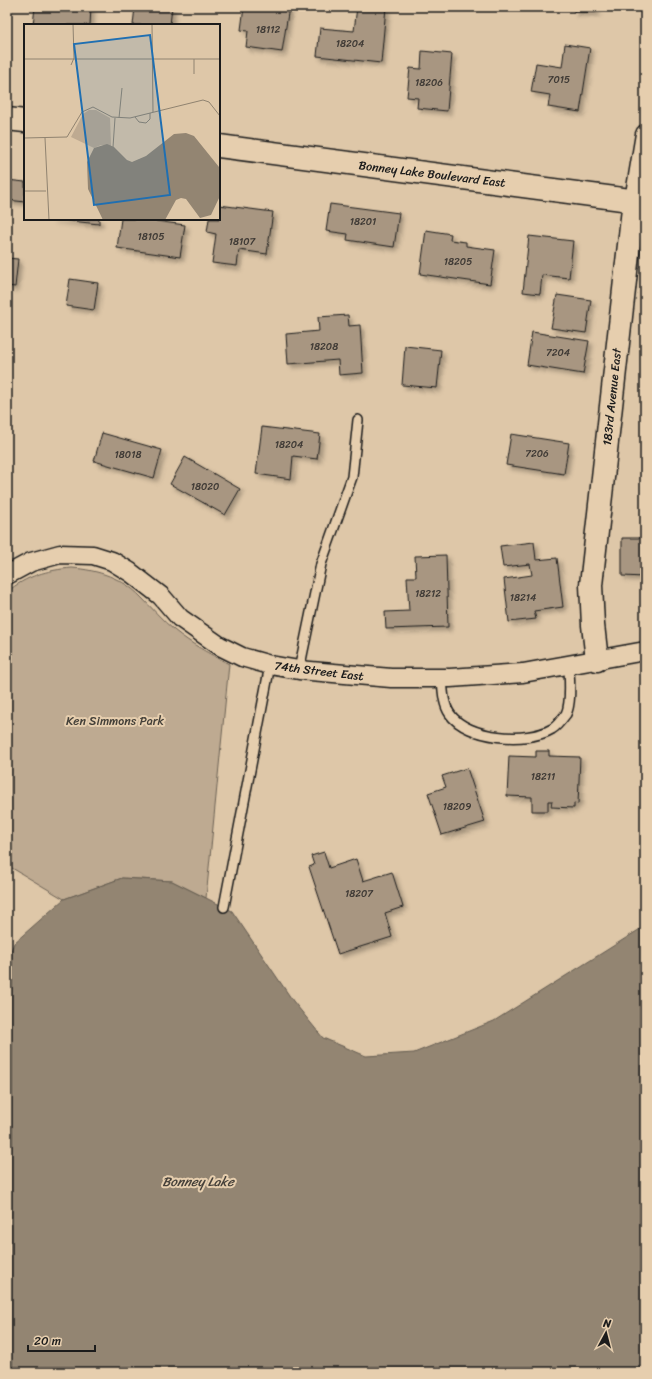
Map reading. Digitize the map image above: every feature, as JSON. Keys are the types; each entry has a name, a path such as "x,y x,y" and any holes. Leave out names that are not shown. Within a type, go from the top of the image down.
{"street":[{"path":"7,119 24,121"},
{"name":"183rd Avenue East","path":"597,660 591,585 640,201 645,134"},
{"name":"Bonney Lake Boulevard East","path":"220,146 640,201"},
{"name":"74th Street East","path":"7,575 31,562 60,554 93,554 112,561 130,572 161,596 180,618 213,641 242,657 270,665 299,670 392,678 442,678 523,674 645,651"}],"lane":[{"path":"299,670 321,564 352,477 358,420"},
{"path":"224,907 270,665"},
{"path":"442,678 444,699 450,714 468,730 498,738 524,738 552,729 566,713 569,694 569,665"}],"green space":[{"name":"Ken Simmons Park","path":"72,568 101,573 118,580 134,590 180,635 229,664 206,898 172,881 122,878 64,899 7,865 7,592 14,586 29,578 45,572"}],"water":[{"name":"Bonney Lake","path":"122,878 172,881 232,911 293,1001 323,1038 366,1056 414,1053 494,1021 645,926 645,1372 7,1372 7,961 14,943 64,899"}],"building":[{"path":"35,7 91,7 90,24 33,24"},
{"path":"135,7 172,7 170,24 133,24"},
{"path":"244,7 289,7 282,52 246,47 248,31 241,30"},
{"path":"357,7 386,7 381,63 317,56 320,28 354,31"},
{"path":"574,7 596,7 596,12 574,12"},
{"path":"565,44 590,48 580,112 548,107 550,95 531,92 536,63 562,67"},
{"path":"422,51 452,54 447,111 417,108 418,98 407,97 410,68 421,69"},
{"path":"7,180 24,182 24,202 8,200 7,205"},
{"path":"330,204 399,213 394,247 347,240 348,234 326,231"},
{"path":"220,205 273,212 267,254 239,250 237,266 212,263 216,234 207,232 209,220 220,220"},
{"path":"61,220 99,220 99,224"},
{"path":"121,220 148,220 185,225 180,257 117,248"},
{"path":"426,230 451,234 450,240 466,242 466,246 495,250 490,284 420,274"},
{"path":"529,236 573,241 569,278 542,275 540,294 523,292"},
{"path":"7,258 18,259 15,287 7,286"},
{"path":"70,279 98,283 94,310 66,306"},
{"path":"557,295 591,300 586,333 551,328"},
{"path":"348,315 349,326 360,325 363,373 339,375 338,360 288,364 286,334 319,331 318,317"},
{"path":"532,332 589,341 583,374 527,365"},
{"path":"405,346 441,350 437,388 402,385"},
{"path":"262,427 320,434 317,459 293,456 291,479 256,474"},
{"path":"102,433 162,450 154,478 94,461"},
{"path":"511,434 569,443 564,474 506,465"},
{"path":"185,457 240,489 225,515 170,484"},
{"path":"622,538 645,538 645,577 622,576"},
{"path":"534,542 536,560 557,558 563,607 534,611 536,619 509,622 504,579 532,575 530,564 503,567 500,546"},
{"path":"446,555 448,627 386,629 385,612 409,611 407,577 416,577 415,556"},
{"path":"536,751 549,751 549,756 580,757 578,804 574,803 574,808 551,807 552,801 548,801 548,811 532,811 532,797 507,796 509,756 536,757"},
{"path":"467,768 485,822 442,835 428,793 446,787 442,776"},
{"path":"324,852 329,868 356,859 363,881 392,872 403,907 385,913 392,937 338,954 309,867 314,865 311,856"}]}
